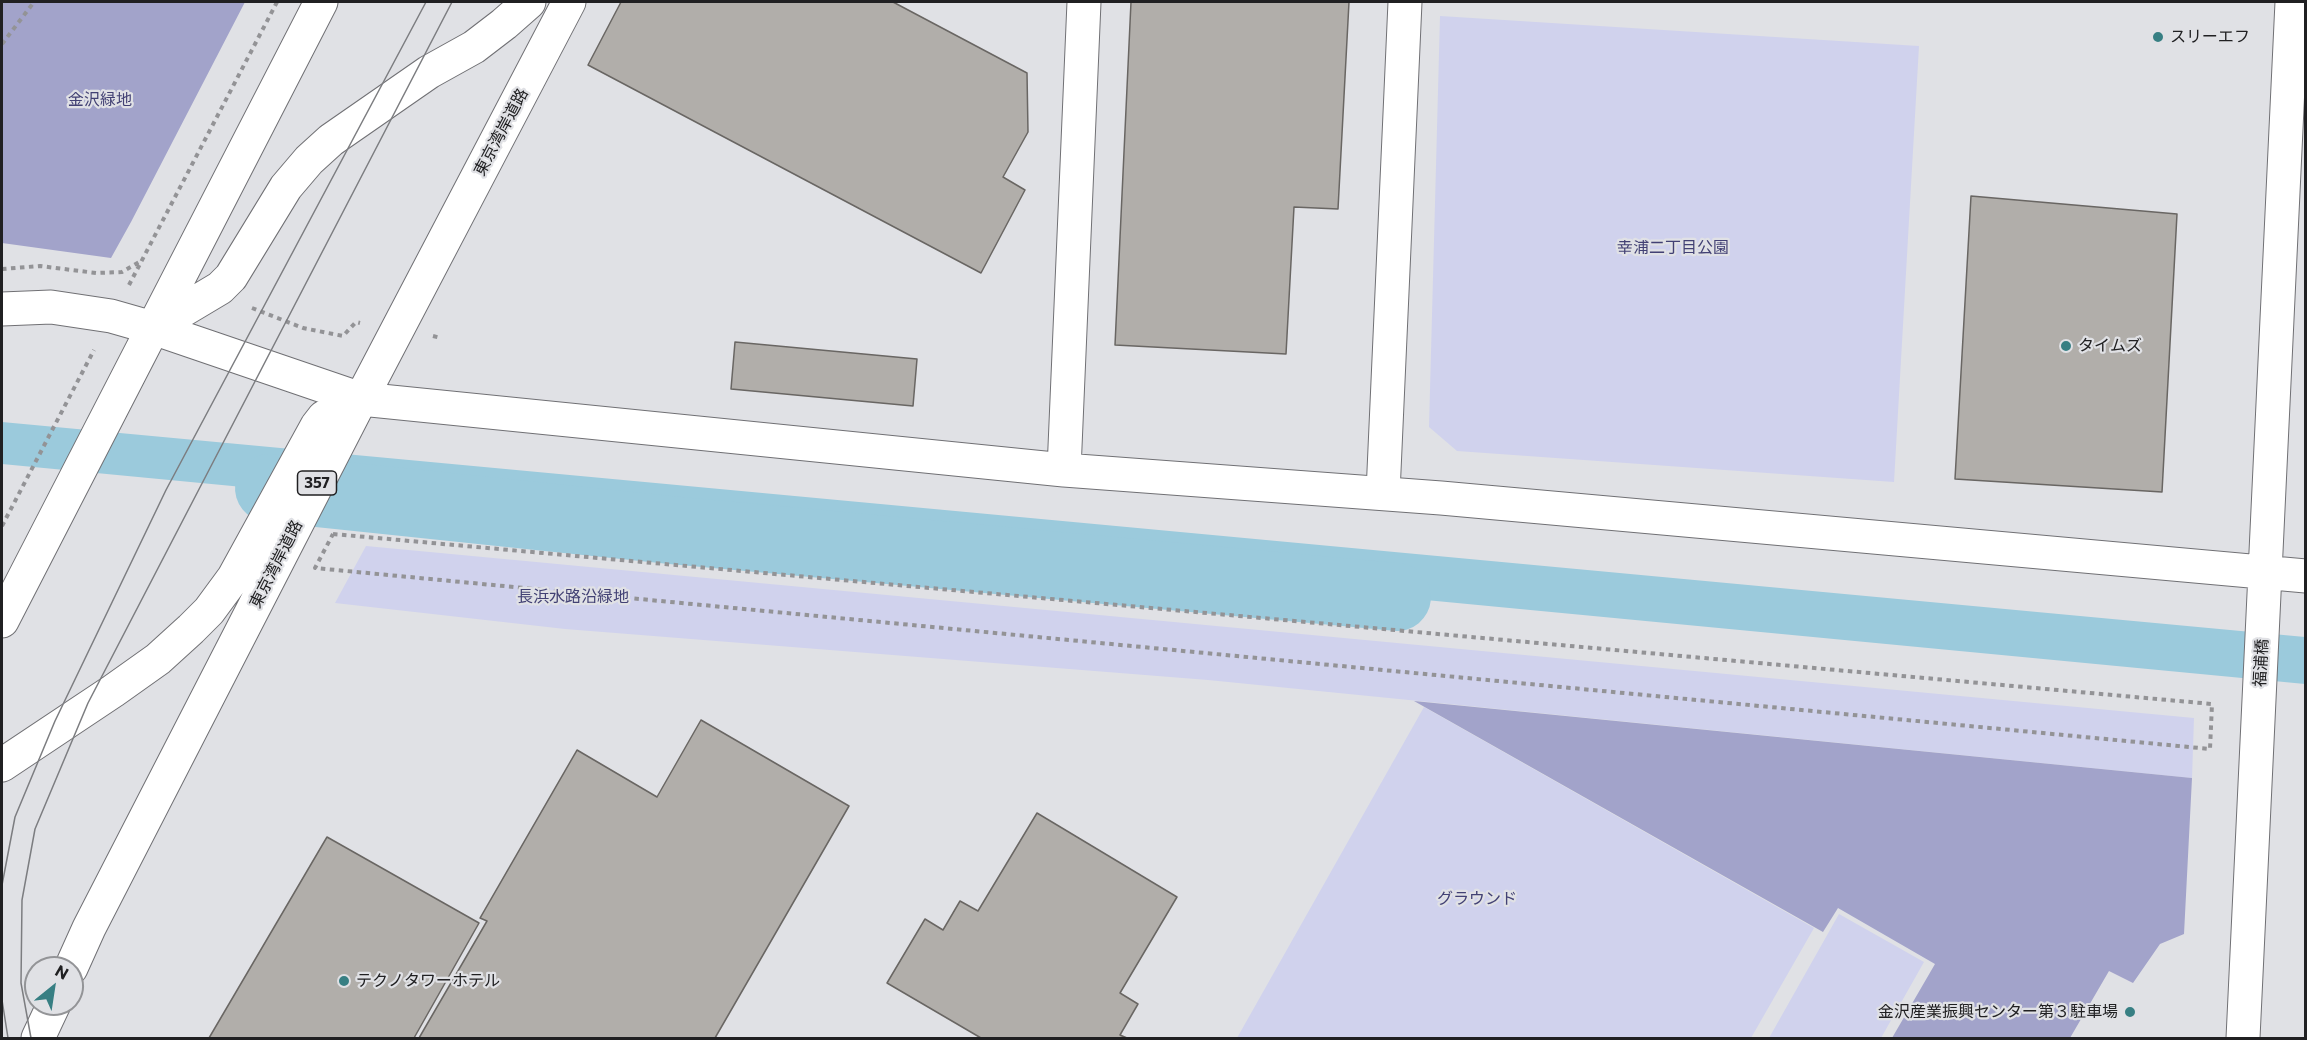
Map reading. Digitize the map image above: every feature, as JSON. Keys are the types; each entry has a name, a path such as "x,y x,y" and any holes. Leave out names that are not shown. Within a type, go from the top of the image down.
{"main road":[{"path":"2,621 321,2"},
{"path":"153,328 213,292 231,277 285,187 331,140 429,72 474,47 529,2"},
{"name":"東京湾岸道路","path":"76,956 361,399 569,2"},
{"path":"1064,470 1084,2"},
{"path":"1383,493 1405,2"},
{"name":"福浦橋","path":"2243,1038 2292,2"},
{"path":"2,309 51,307 111,316 153,328 361,399 1064,470 1383,493 2306,576"},
{"name":"357","path":"2,765 158,659 209,611 234,577 317,426 324,417 361,399"},
{"path":"38,1038 48,1016"}],"path":[{"path":"2,44 34,2"},
{"path":"2,526 277,2"},
{"path":"2,269 40,266 96,273 122,272 142,260"},
{"path":"142,260 179,277"},
{"path":"213,292 303,328 343,336 356,322 366,324"},
{"path":"430,336 441,338"},
{"path":"333,534 2212,704 2210,749 315,568 333,534"}],"green space":[{"name":"金沢緑地","path":"2,2 245,2 111,258 2,243"},
{"name":"幸浦二丁目公園","path":"1440,16 1919,46 1894,482 1457,451 1429,427"},
{"name":"長浜水路沿緑地","path":"366,546 2194,718 2192,778 1208,680 565,629 335,603"},
{"path":"1414,701 2192,778 2184,934 2160,944 2133,983 2109,971 2070,1038 1892,1038 1935,964 1838,908 1823,932"},
{"name":"グラウンド","path":"1424,707 1814,928 1751,1038 1237,1038"},
{"path":"1839,914 1924,962 1881,1038 1769,1038"}],"shaded area":[{"path":"2,422 2305,637 2305,684 2,464"}],"building":[{"path":"621,2 893,2 1027,73 1028,132 1003,177 1025,190 981,273 588,65"},
{"path":"1131,2 1349,2 1338,209 1294,207 1286,354 1115,345"},
{"name":"タイムズ","path":"1971,196 2177,214 2162,492 1955,479"},
{"path":"735,342 917,359 913,406 731,389"},
{"path":"701,720 849,806 715,1038 419,1038 487,921 480,918 577,750 657,797"},
{"path":"1037,813 1177,897 1120,993 1138,1004 1120,1035 1127,1038 981,1038 887,983 925,919 943,930 960,901 978,911"},
{"name":"テクノタワーホテル","path":"327,837 479,923 414,1038 209,1038"}],"waterway":[{"path":"269,488 670,530 1397,597"}],"tram line":[{"path":"2,885 15,817 55,721 166,490 426,2"},
{"path":"31,1038 21,983 22,900 35,829 88,703 452,2"},
{"path":"2,1000 8,1038"}],"place":[{"name":"スリーエフ","path":"2158,37"},
{"name":"タイムズ","path":"2066,346"},
{"name":"テクノタワーホテル","path":"344,981"},
{"name":"金沢産業振興センター第３駐車場","path":"2130,1012"}]}
